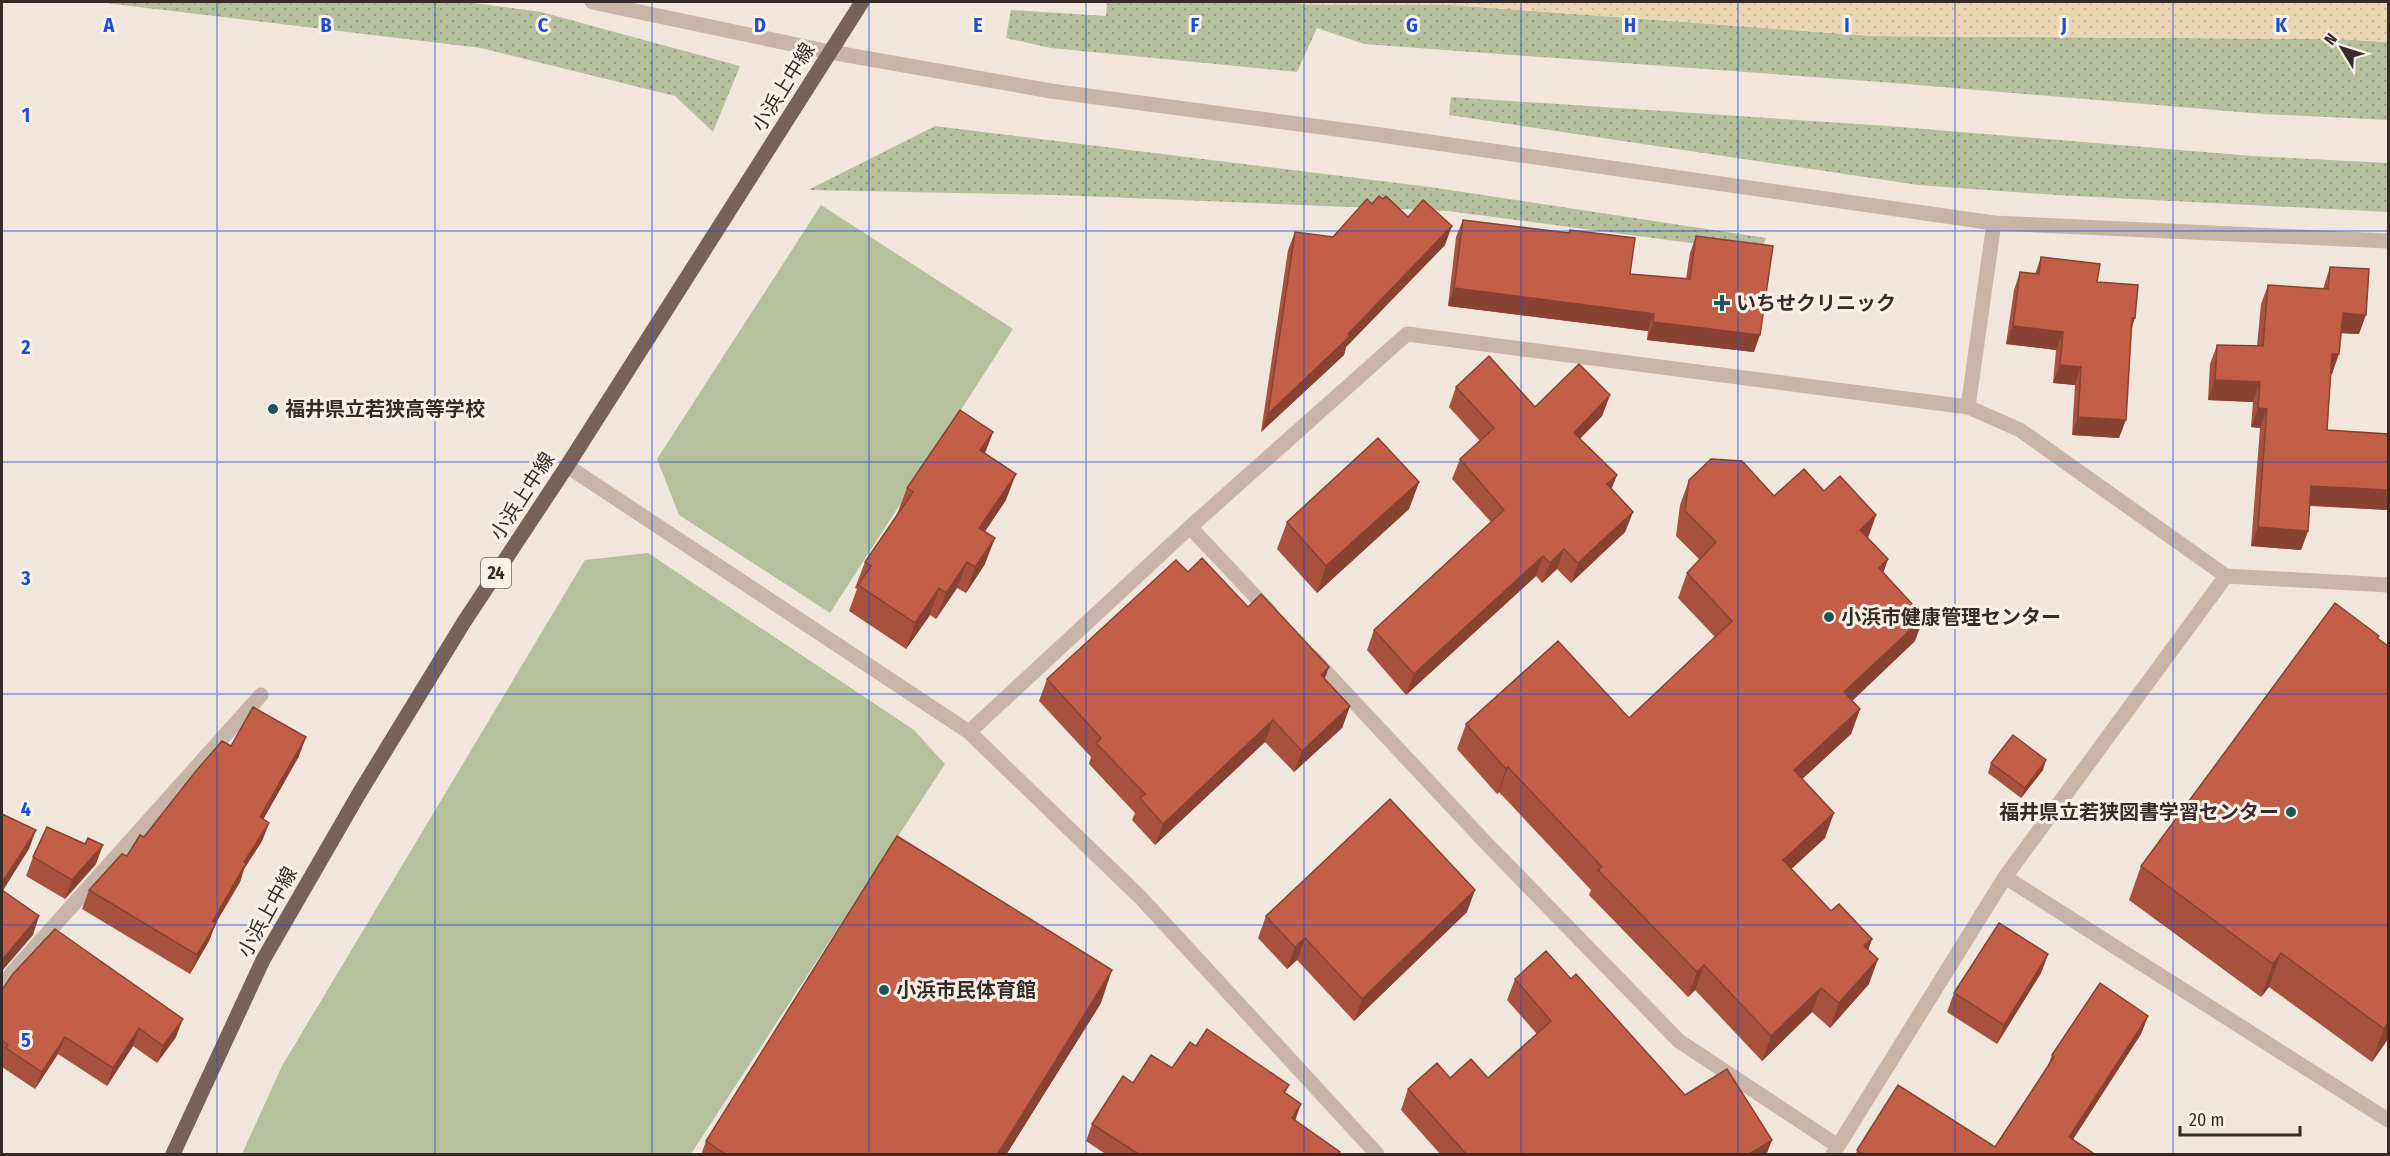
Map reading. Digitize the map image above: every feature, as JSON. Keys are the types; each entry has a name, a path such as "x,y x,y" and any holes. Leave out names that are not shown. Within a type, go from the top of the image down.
{"main road":[{"name":"小浜上中線","path":"173,1155 263,960 360,792 464,622 567,466 859,6"}],"street":[{"path":"592,2 830,52 1050,91 1370,133 1994,223 2388,241"},
{"path":"1968,406 1994,223"},
{"path":"969,732 1190,527 1407,334 1968,406 2020,430 2226,576 2388,585"},
{"path":"567,466 969,732 1141,898 1377,1155"},
{"path":"1190,527 1278,621"},
{"path":"1302,646 1486,843 1679,1041 1835,1150 2005,878 2226,576"},
{"path":"2,984 261,695"},
{"path":"2005,878 2388,1120"}],"green space":[{"path":"97,2 466,2 541,12 740,66 713,132 675,96 481,48"},
{"path":"1107,2 1451,5 1874,36 2338,39 2388,42 2388,120 2263,114 1894,83 1364,44 1317,28 1297,72 1051,48 1006,38 1011,10 1106,16"},
{"path":"1451,97 1888,126 2253,156 2388,163 2388,212 2056,195 1918,185 1449,115"},
{"path":"935,126 1430,187 1766,238 1762,248 1691,243 1448,211 1056,195 808,190"},
{"path":"821,205 1013,329 830,613 679,515 657,459"},
{"path":"648,553 914,730 945,764 691,1154 242,1154 282,1066 585,560"}],"sand":[{"path":"1290,2 2388,2 2388,42 2338,39 1874,36 1451,5 1307,5"}],"building":[{"path":"1379,196 1383,199 1386,196 1408,217 1423,200 1452,226 1348,334 1350,336 1268,414 1295,232 1333,237 1367,199 1372,204"},
{"path":"1463,220 1569,233 1570,230 1635,238 1630,274 1690,279 1696,236 1773,246 1760,335 1653,322 1654,314 1454,288"},
{"path":"2041,257 2100,264 2097,282 2138,285 2135,318 2132,318 2126,420 2078,417 2081,367 2060,365 2063,332 2013,326 2020,272 2039,274"},
{"path":"2330,267 2369,269 2366,315 2343,313 2339,354 2332,354 2327,430 2388,434 2388,490 2311,486 2308,531 2258,527 2267,409 2258,408 2260,382 2215,380 2217,345 2263,346 2268,285 2328,289"},
{"path":"1489,356 1535,407 1579,364 1610,395 1574,433 1617,475 1607,484 1633,512 1578,563 1564,549 1550,563 1543,556 1414,674 1374,630 1504,510 1460,459 1494,428 1456,387"},
{"path":"960,410 993,432 980,450 1016,474 979,528 995,538 975,567 967,562 946,593 939,588 915,623 858,585 871,566 865,562 913,492 907,488"},
{"path":"1378,438 1419,482 1326,566 1287,522"},
{"path":"1711,459 1742,461 1774,496 1804,469 1824,491 1840,476 1876,515 1860,530 1888,559 1879,568 1924,617 1844,692 1860,709 1794,770 1834,813 1783,860 1831,911 1839,904 1872,939 1864,946 1878,959 1839,1003 1821,988 1771,1036 1704,965 1697,972 1598,870 1602,867 1508,767 1506,769 1466,724 1558,641 1629,718 1732,621 1687,573 1716,542 1685,511 1689,480"},
{"path":"1202,558 1248,607 1261,594 1329,667 1321,675 1350,706 1302,751 1273,720 1163,824 1140,798 1145,794 1096,743 1101,738 1047,679 1176,560 1188,572"},
{"name":"福井県立若狭図書学習センター","path":"2335,603 2379,636 2377,638 2388,646 2388,1022 2384,1029 2281,953 2273,964 2141,866"},
{"path":"253,707 306,737 260,817 269,823 244,862 246,863 213,921 216,923 197,955 89,890 122,854 127,856 140,835 144,837 222,741 231,746"},
{"path":"2013,735 2046,760 2025,788 1991,763"},
{"path":"1390,799 1475,890 1362,999 1305,938 1295,947 1266,916"},
{"path":"2,814 36,830 2,883"},
{"path":"47,827 85,844 88,838 103,845 72,880 33,857"},
{"name":"小浜市民体育館","path":"897,836 1112,970 997,1155 727,1155 706,1141"},
{"path":"2,890 39,916 2,960"},
{"path":"1999,923 2048,954 2004,1025 1954,993"},
{"path":"55,929 183,1019 163,1046 139,1028 113,1068 65,1037 42,1072 6,1048 8,1045 2,1040 2,990 12,975"},
{"path":"1546,951 1571,979 1576,974 1685,1095 1727,1069 1772,1140 1748,1155 1467,1155 1408,1089 1437,1063 1450,1078 1471,1059 1488,1078 1551,1021 1515,979"},
{"path":"2100,983 2148,1016 2069,1137 2096,1155 1864,1155 1857,1150 1898,1085 1995,1147"},
{"path":"1207,1029 1289,1085 1284,1092 1301,1104 1292,1118 1340,1152 1338,1155 1140,1155 1092,1124 1123,1076 1133,1083 1151,1055 1172,1068 1190,1042 1196,1046"}],"place":[{"name":"いちせクリニック","path":"1722,303"},
{"name":"福井県立若狭高等学校","path":"273,409"},
{"name":"小浜市健康管理センター","path":"1829,617"},
{"name":"福井県立若狭図書学習センター","path":"2291,812"},
{"name":"小浜市民体育館","path":"884,990"}]}
